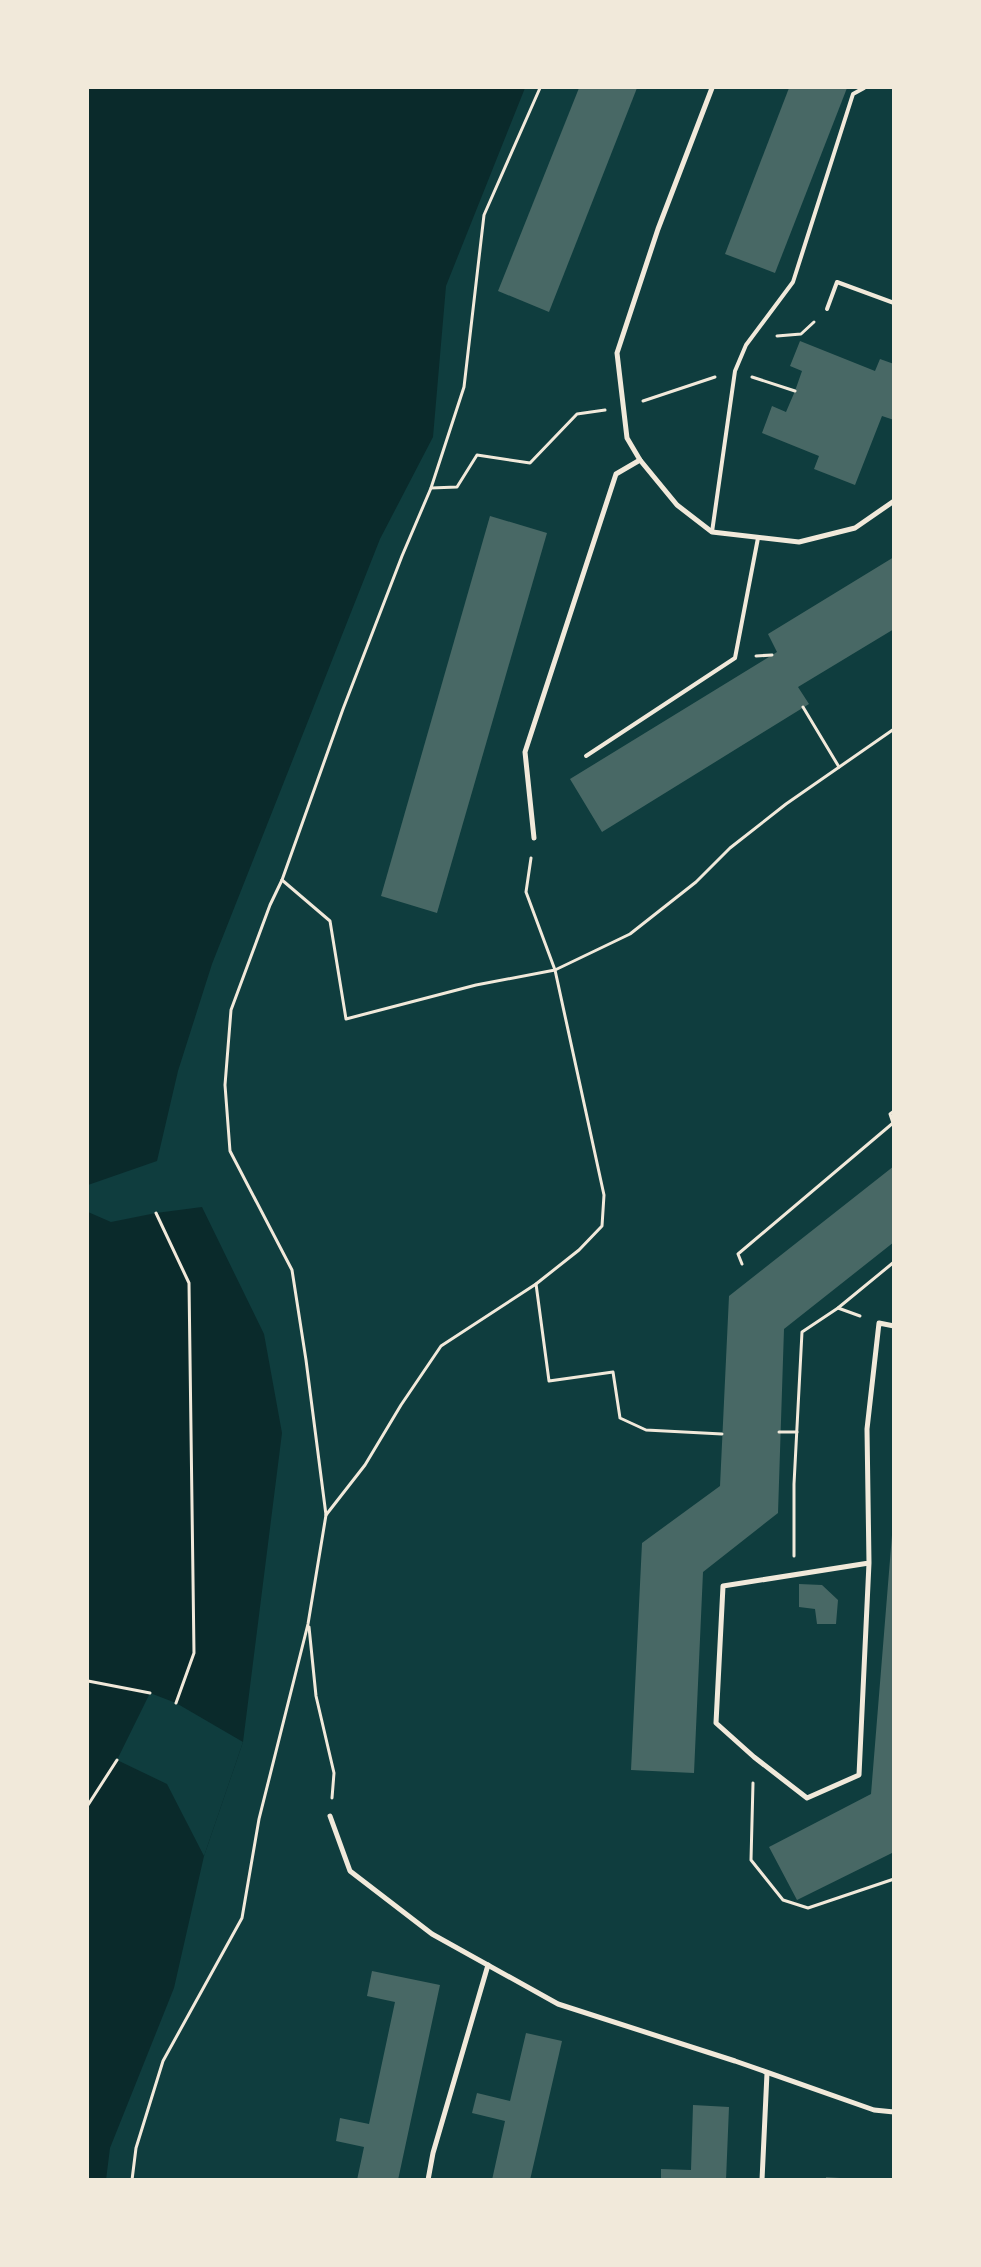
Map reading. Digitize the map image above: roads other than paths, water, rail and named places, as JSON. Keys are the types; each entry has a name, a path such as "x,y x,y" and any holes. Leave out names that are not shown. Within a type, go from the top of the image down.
{"street":[{"path":"712,88 658,229 617,353 627,438 640,460 677,505 712,532 799,542 855,528 894,501"},
{"path":"534,838 525,752 616,474 640,460"},
{"path":"868,1563 723,1586 716,1724 754,1757 807,1798 859,1775 868,1563 867,1429 880,1323 894,1326"},
{"path":"330,1816 350,1871 432,1934 558,2004 874,2110 894,2112"},
{"path":"428,2180 433,2153 488,1965"},
{"path":"762,2180 766,2073"}],"lane":[{"path":"712,532 735,371 746,345 793,282 853,94 864,88"},
{"path":"827,309 838,282 894,303"},
{"path":"586,756 736,658 758,538"}],"water":[{"path":"88,88 525,88 446,286 433,437 380,539 212,964 178,1071 157,1161 88,1185"},
{"path":"202,1207 264,1334 282,1433 243,1742 204,1856 174,1988 110,2148 106,2180 88,2179 88,1212 111,1222 156,1213"}]}
